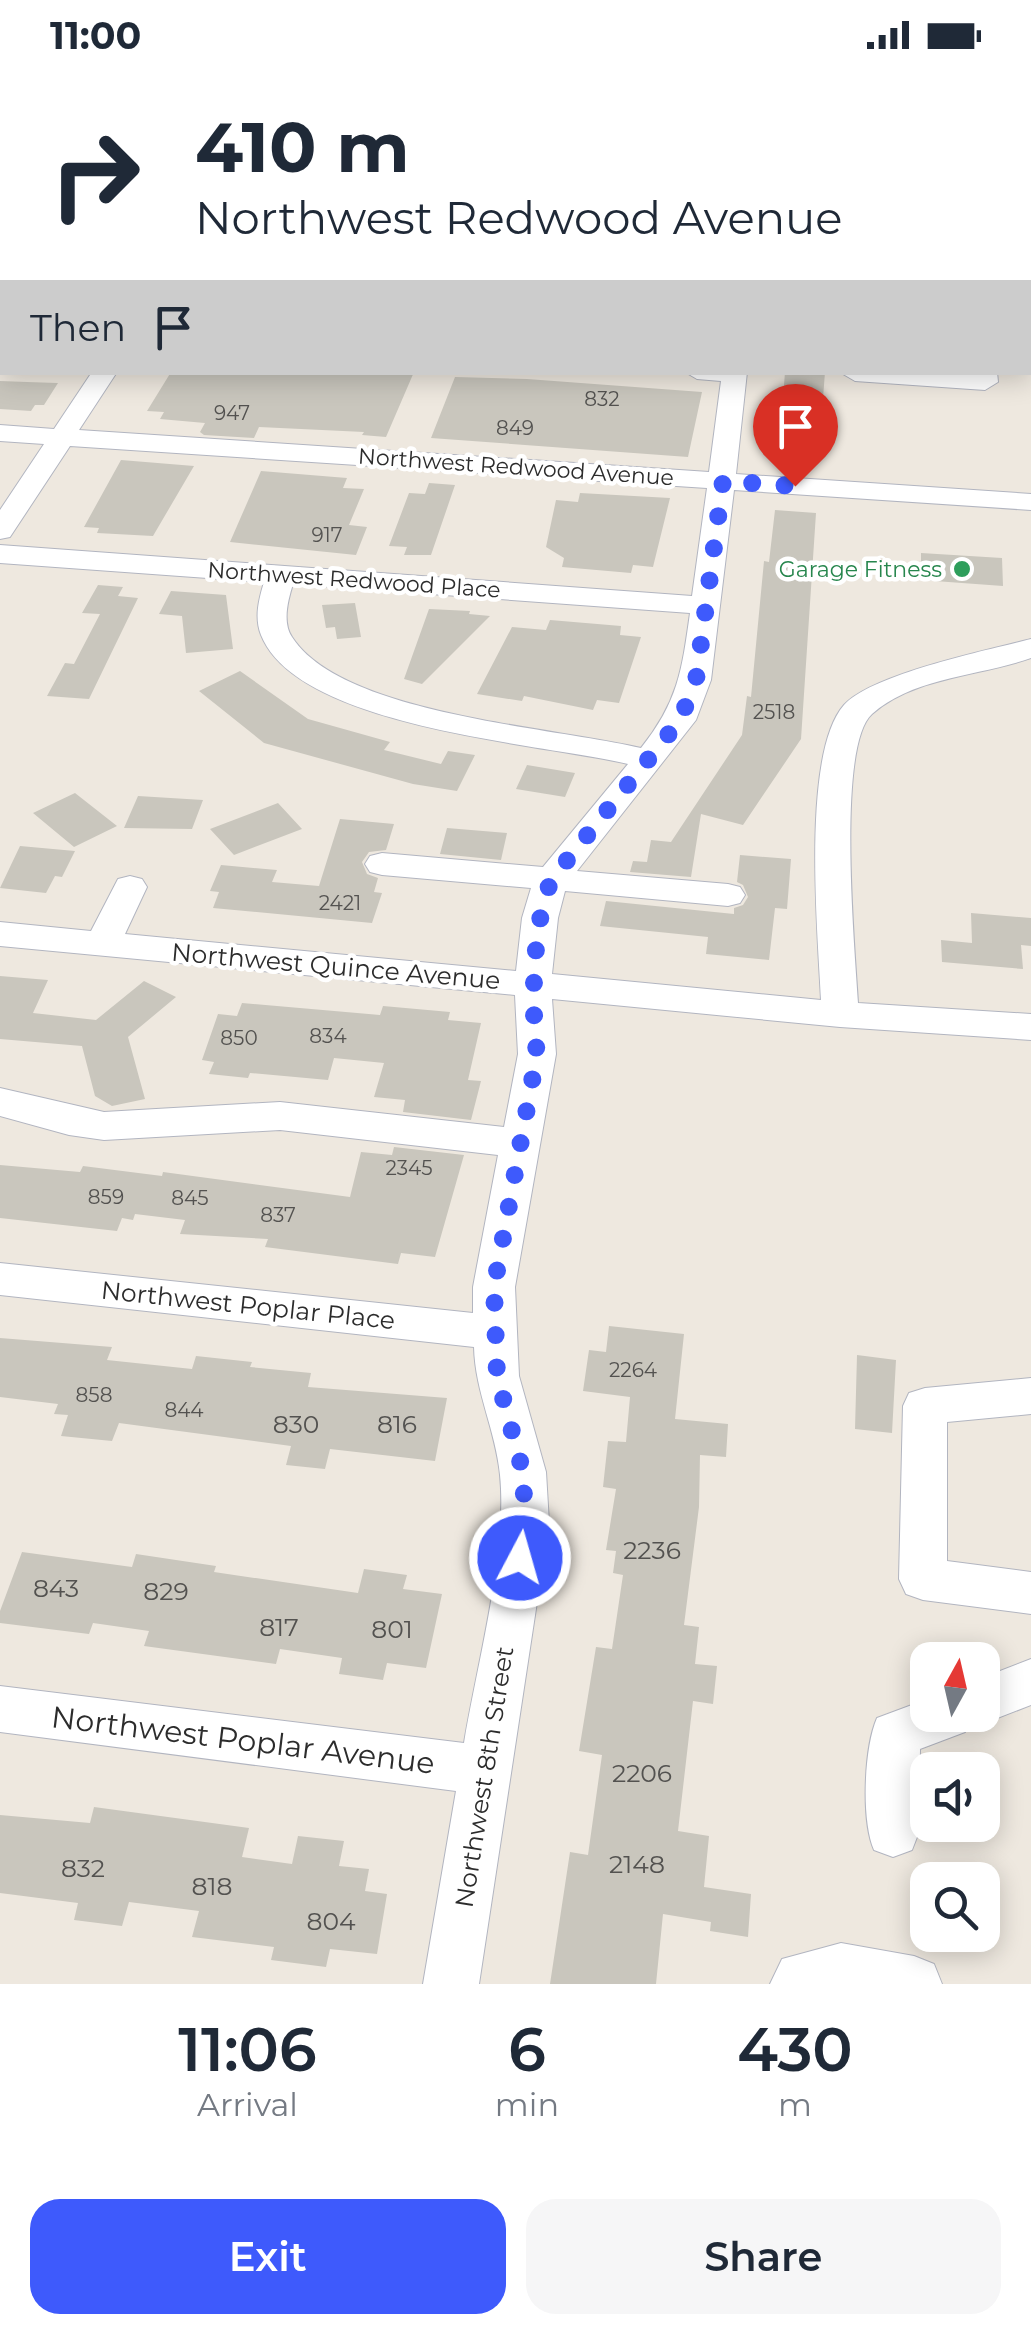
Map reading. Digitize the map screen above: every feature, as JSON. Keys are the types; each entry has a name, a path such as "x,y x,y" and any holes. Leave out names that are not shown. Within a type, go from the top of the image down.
{"street":[{"path":"0,530 103,375"},
{"name":"Northwest 8th Street","path":"451,1984 525,1522 523,1472 497,1376 494,1287 537,1054 533,1023 541,902 552,879 680,720 696,680 723,481 723,375"},
{"path":"898,375 984,382 984,375"},
{"name":"Northwest Redwood Avenue","path":"0,433 1031,502"},
{"name":"Northwest Redwood Place","path":"0,554 708,606"},
{"path":"282,574 271,609 278,640 307,671 355,697 418,715 609,747 648,759"},
{"path":"840,1014 834,812 841,740 854,712 886,692 994,663 1031,648"},
{"path":"382,864 728,895"},
{"path":"102,944 130,887"},
{"name":"Northwest Quince Avenue","path":"0,934 840,1014 1031,1027"},
{"path":"0,1102 69,1122 104,1126 280,1116 522,1143"},
{"name":"Northwest Poplar Place","path":"0,1279 496,1332"},
{"path":"1031,1396 926,1406 923,1579 1031,1594"},
{"path":"1000,1694 1031,1682"},
{"name":"Northwest Poplar Avenue","path":"0,1709 486,1770"},
{"path":"893,1832 895,1735 910,1729"},
{"path":"798,1984 841,1971 914,1984"}],"building":[{"path":"169,375 413,375 386,437 362,435 364,432 259,427 254,438 204,435 200,432 205,423 160,419 164,412 147,411"},
{"path":"785,375 825,375 818,464 778,462"},
{"path":"455,377 702,392 688,457 431,438"},
{"path":"0,381 58,383 44,405 35,405 31,411 0,409"},
{"path":"121,460 194,466 153,536 97,533 99,528 84,527"},
{"path":"261,471 347,478 343,488 364,489 349,525 367,527 356,555 230,542"},
{"path":"429,483 455,485 431,555 404,555 407,547 389,546 409,493 425,494"},
{"path":"580,493 670,498 653,567 633,565 631,573 562,567 564,558 546,547 556,500 578,502"},
{"path":"775,510 816,513 801,739 743,825 701,814 691,877 630,872 633,861 647,862 651,840 671,842 742,735 747,696 751,697 764,561 769,562"},
{"name":"Garage Fitness","path":"921,553 1002,558 1003,586 921,580"},
{"path":"98,585 123,587 118,596 138,598 89,699 47,696 65,663 74,664 100,614 82,613"},
{"path":"171,591 226,595 233,649 186,653 182,616 159,614"},
{"path":"355,603 361,637 337,639 335,627 326,628 322,605"},
{"path":"429,609 490,616 422,684 404,679"},
{"path":"550,620 621,626 620,635 641,637 619,703 597,700 593,710 524,696 522,701 477,694 512,627 546,630"},
{"path":"240,671 308,719 390,742 384,750 441,764 448,751 475,755 457,791 413,784 264,743 199,691"},
{"path":"527,765 575,773 565,797 516,789"},
{"path":"75,793 117,826 74,847 33,813"},
{"path":"138,796 203,800 192,829 124,828"},
{"path":"278,803 302,829 234,855 210,829"},
{"path":"340,819 394,824 386,850 369,852 362,862 367,874 378,878 374,892 382,893 372,923 213,908 219,892 210,891 221,865 277,870 272,882 319,886"},
{"path":"447,828 507,833 501,860 440,854"},
{"path":"20,846 75,851 62,877 55,876 46,893 0,888"},
{"path":"740,855 791,859 787,909 775,908 769,960 706,954 708,937 600,926 606,901 734,914 734,908 743,905 748,897 743,885 737,882"},
{"path":"971,913 1031,918 1031,946 1021,945 1023,969 942,962 941,940 972,943"},
{"path":"0,976 48,980 33,1013 96,1020 144,981 176,997 128,1037 145,1099 112,1106 95,1096 82,1046 0,1039"},
{"path":"242,1003 380,1015 383,1006 450,1012 448,1020 481,1023 468,1080 481,1081 471,1120 403,1112 405,1100 374,1097 384,1063 334,1058 328,1080 250,1073 248,1078 209,1074 214,1062 202,1060 218,1014 237,1016"},
{"path":"394,1147 464,1155 435,1257 401,1253 398,1264 265,1247 268,1239 180,1234 185,1220 135,1214 133,1220 122,1218 117,1231 0,1218 0,1165 80,1172 83,1166 162,1176 163,1172 350,1197 361,1152 392,1155"},
{"path":"609,1326 684,1334 675,1419 728,1424 726,1457 700,1455 699,1507 684,1625 699,1627 695,1664 717,1666 713,1704 693,1701 678,1831 709,1836 704,1887 751,1894 748,1937 710,1931 711,1922 663,1914 656,1984 550,1984 570,1852 588,1855 602,1755 579,1751 596,1647 612,1649 623,1575 613,1573 616,1551 606,1550 616,1489 603,1487 608,1441 626,1442 630,1397 583,1391 589,1350 606,1352"},
{"path":"0,1338 112,1347 107,1360 192,1369 196,1356 252,1362 250,1367 311,1373 308,1387 447,1398 435,1461 330,1449 325,1469 286,1465 291,1446 119,1423 112,1441 61,1436 68,1415 54,1414 58,1404 0,1397"},
{"path":"857,1355 896,1360 892,1433 855,1429"},
{"path":"22,1552 132,1567 136,1554 216,1566 214,1572 358,1593 364,1569 407,1575 403,1589 442,1594 426,1668 387,1663 383,1680 339,1674 342,1658 280,1649 276,1664 144,1646 149,1631 93,1623 89,1634 0,1623 0,1611"},
{"path":"94,1807 249,1828 242,1857 292,1864 298,1836 344,1841 339,1866 369,1869 365,1891 387,1894 377,1954 330,1949 326,1967 271,1960 274,1947 192,1937 199,1911 129,1902 122,1926 74,1920 78,1903 0,1893 0,1815 90,1823"}],"place":[{"name":"Garage Fitness","path":"962,569"}],"route":[{"path":"520,1558 525,1522 523,1472 497,1376 494,1287 537,1054 533,1023 541,902 552,879 680,720 696,680 723,481 795,486"}]}
